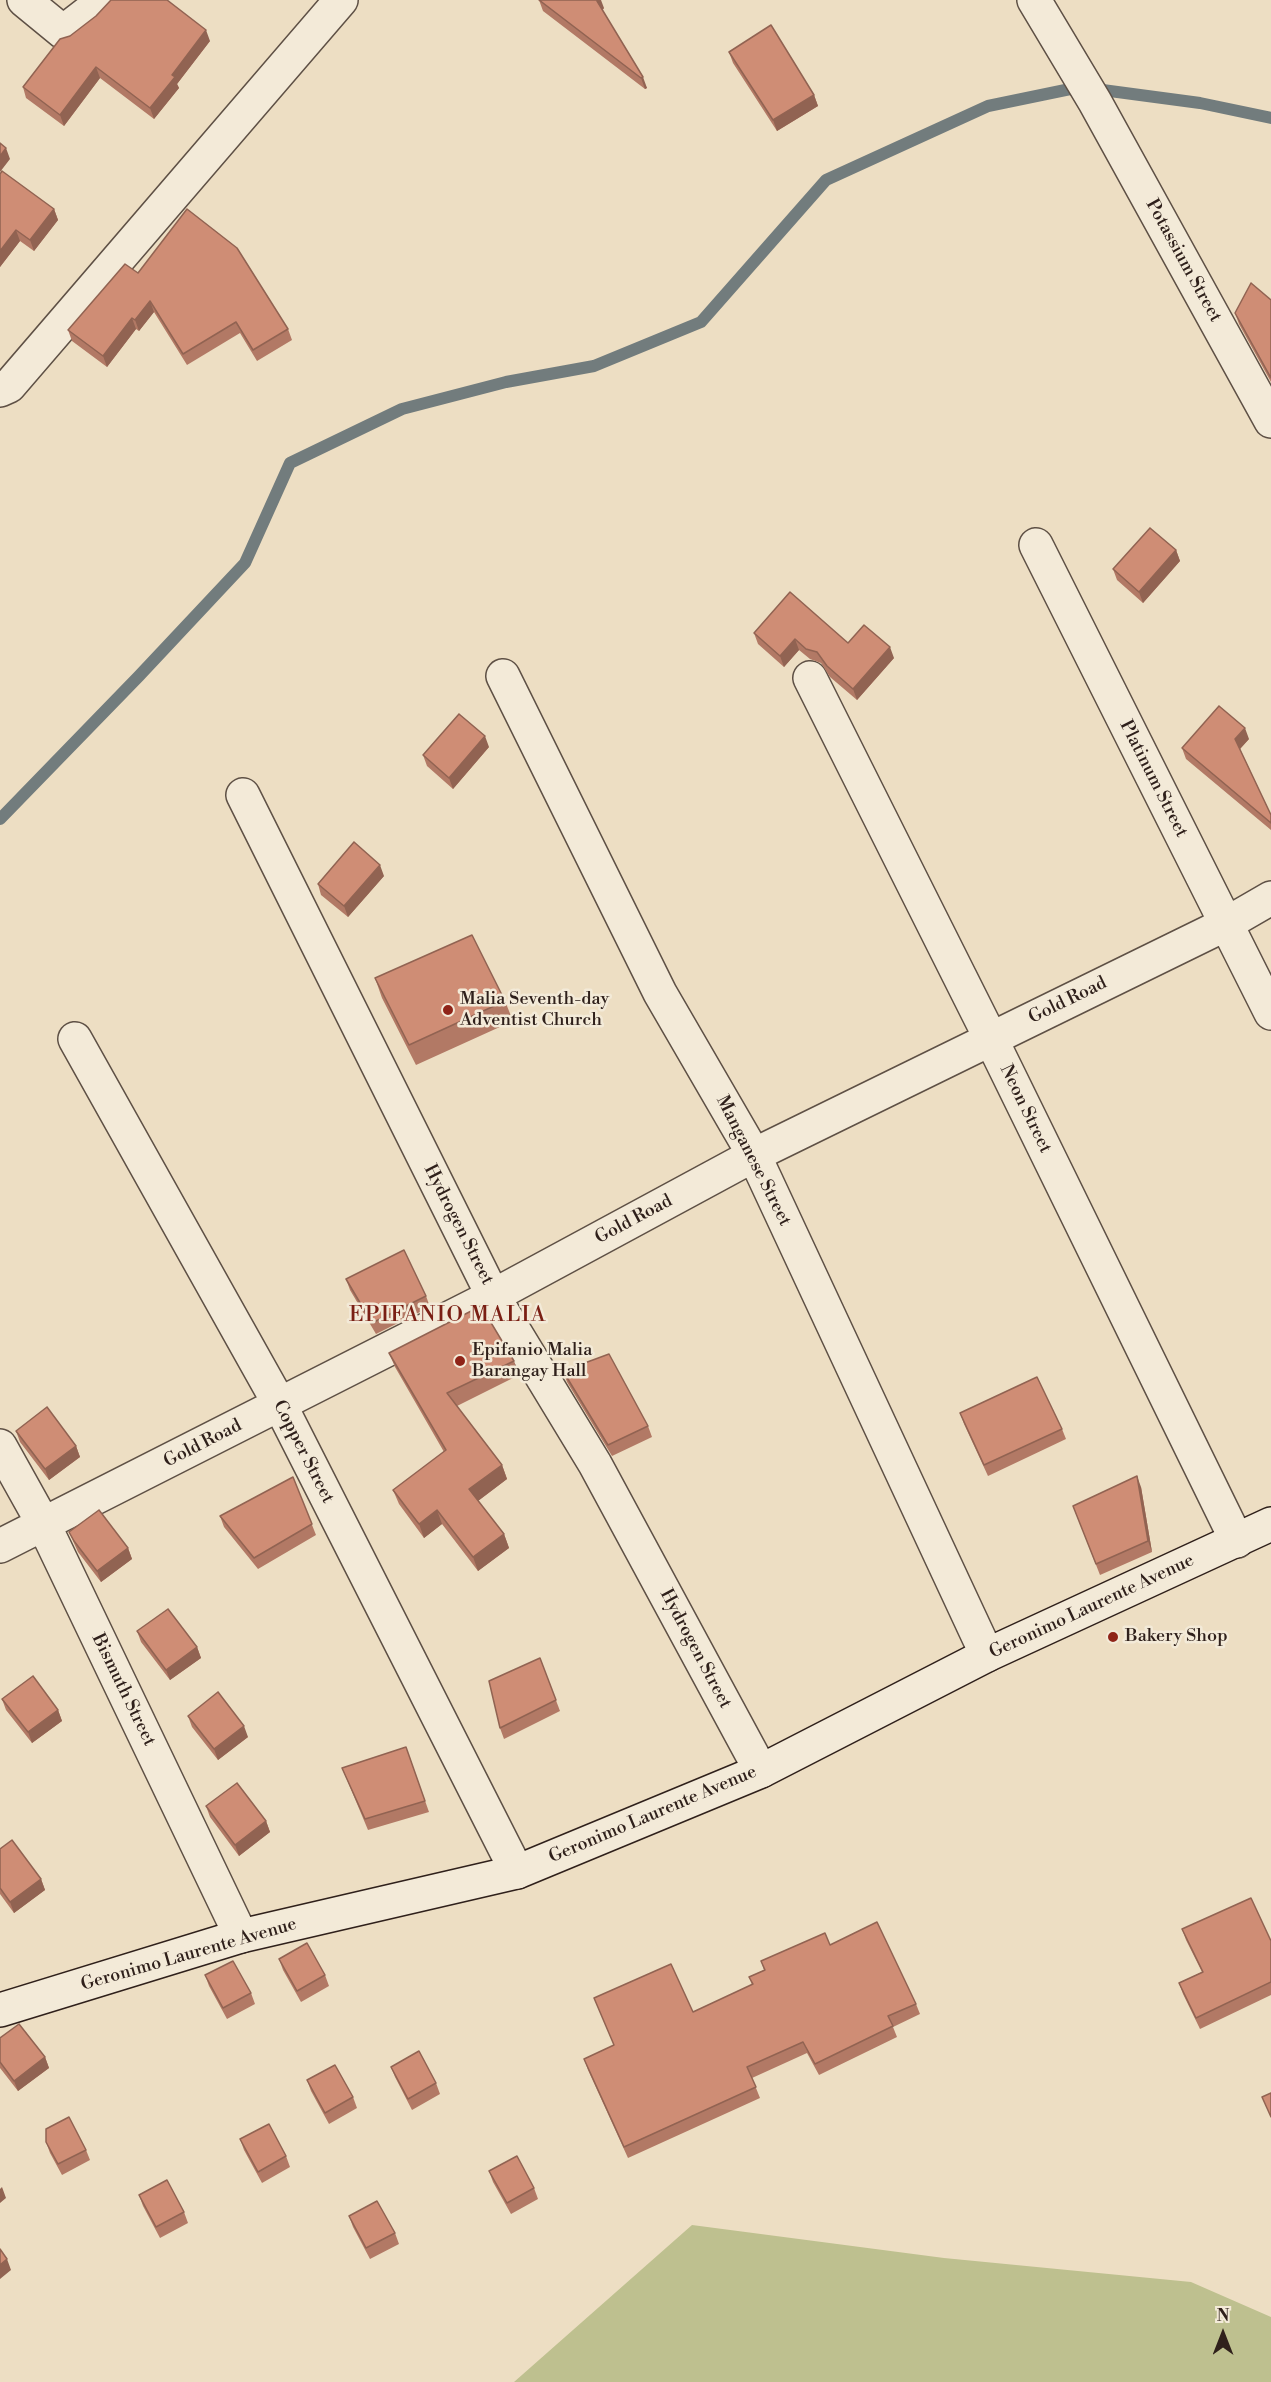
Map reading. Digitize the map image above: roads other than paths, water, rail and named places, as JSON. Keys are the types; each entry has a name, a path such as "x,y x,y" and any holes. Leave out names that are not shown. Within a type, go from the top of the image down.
{"street":[{"path":"0,15 22,0 63,32 89,12 100,0"},
{"path":"0,390 9,386 341,0"},
{"name":"Potassium Street","path":"1034,0 1095,102 1271,421"},
{"name":"Platinum Street","path":"1036,545 1271,1013"},
{"name":"Manganese Street","path":"503,676 660,993 754,1155 987,1655"},
{"name":"Neon Street","path":"810,678 991,1039 1237,1540"},
{"name":"Hydrogen Street","path":"243,795 493,1296 595,1464 761,1771"},
{"name":"Gold Road","path":"0,1546 493,1296 754,1155 1226,924 1271,898"},
{"name":"Copper Street","path":"75,1039 280,1405 517,1872"},
{"name":"Bismuth Street","path":"0,1446 44,1524 241,1936"},
{"name":"Geronimo Laurente Avenue","path":"0,2010 241,1936 517,1872 761,1771 987,1655 1271,1524"}],"waterway":[{"path":"0,819 245,563 290,463 402,409 506,382 594,366 701,322 826,180 988,106 1080,87 1200,103 1271,118"}],"place":[{"name":"Malia Seventh-day Adventist Church","path":"448,1010"},
{"name":"Epifanio Malia Barangay Hall","path":"460,1361"},
{"name":"Bakery Shop","path":"1113,1637"}],"district":[{"name":"EPIFANIO MALIA","path":"448,1316"}]}
